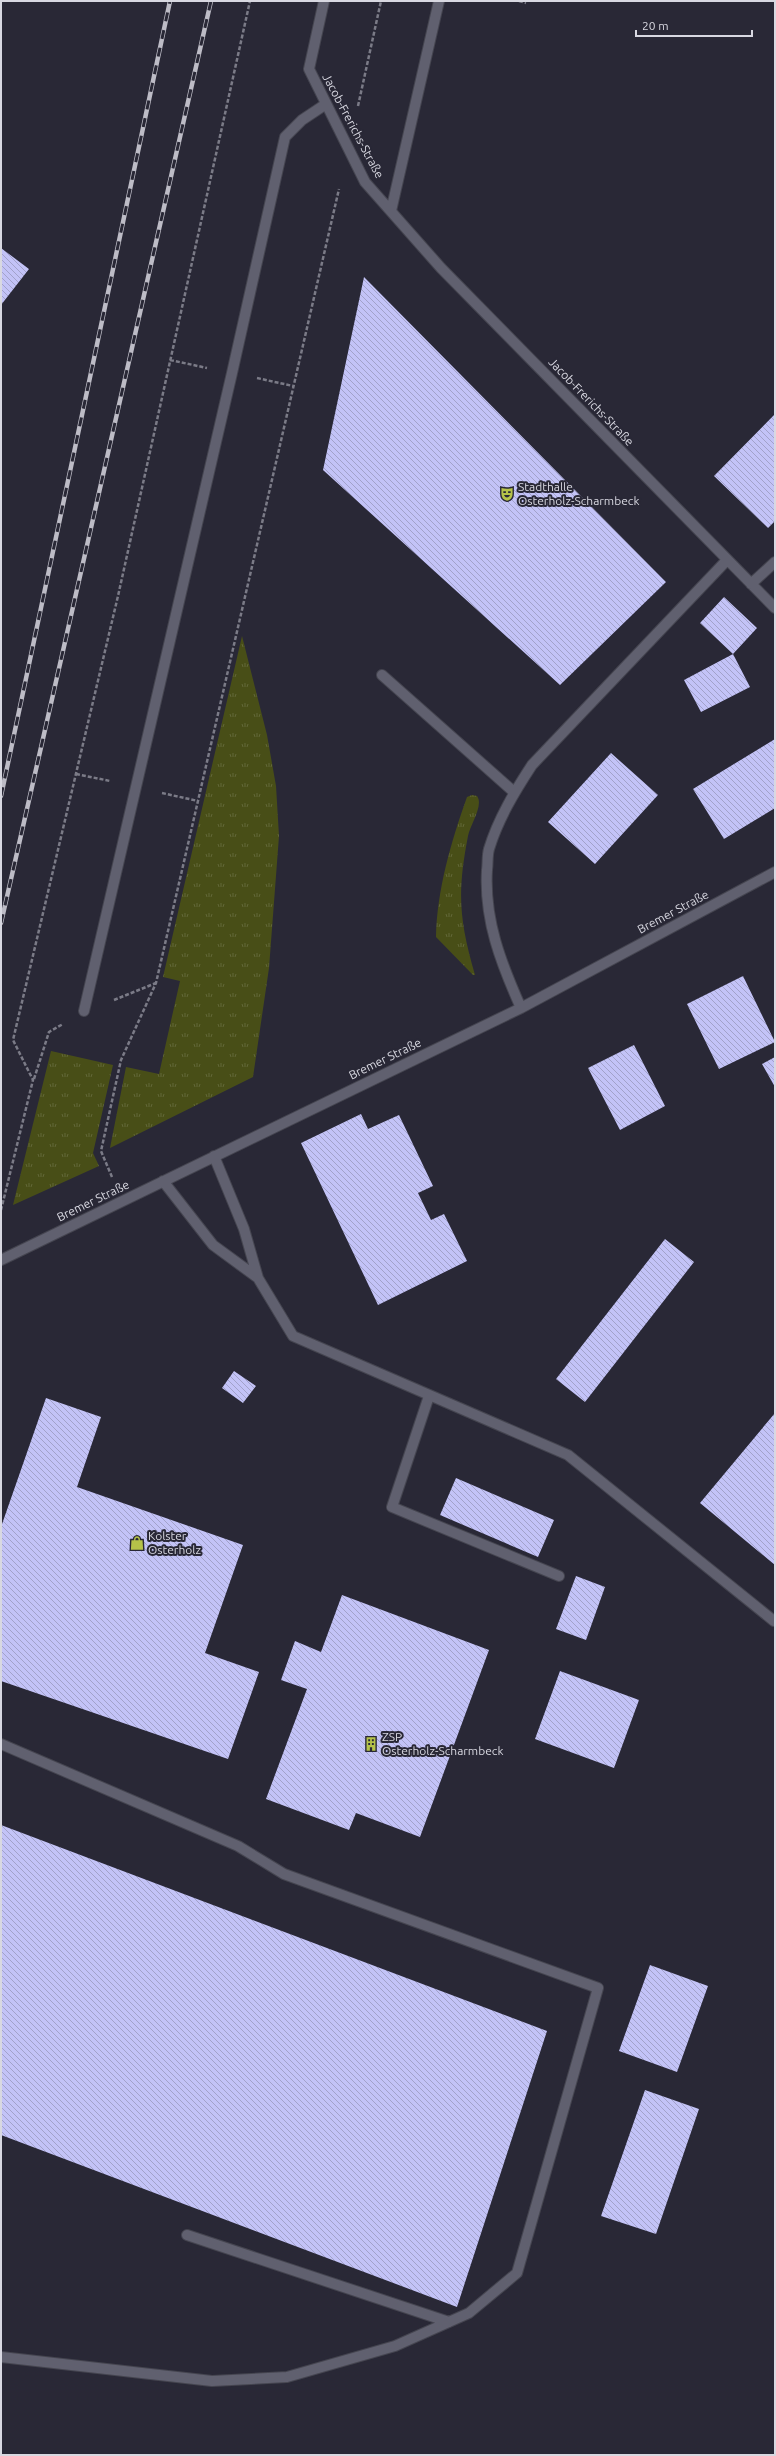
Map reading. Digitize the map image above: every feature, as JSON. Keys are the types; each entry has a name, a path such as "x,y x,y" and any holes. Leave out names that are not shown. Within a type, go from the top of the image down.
{"street":[{"name":"Jacob-Frerichs-Straße","path":"324,1 309,69 365,182 441,268 775,608"},
{"name":"Jacob-Frerichs-Straße","path":"391,211 439,1"},
{"path":"84,1011 232,374 284,137 302,120 326,104"},
{"path":"521,1008 503,967 491,928 486,891 489,850 514,792 532,765 727,560"},
{"path":"751,584 775,562"},
{"path":"382,675 514,792"},
{"name":"Bremer Straße","path":"1,1260 521,1008 775,872"},
{"path":"214,1156 244,1229 258,1278 293,1336 568,1455 774,1621"},
{"path":"163,1181 213,1245 258,1278"},
{"path":"429,1396 392,1507 559,1576"},
{"path":"1,1744 238,1846 284,1874 598,1988 517,2273 469,2314 395,2346 287,2377 212,2381 1,2357"},
{"path":"187,2236 449,2322"}],"path":[{"path":"1,1210 33,1080 13,1040 118,596 250,1"},
{"path":"123,1201 101,1151 121,1060 156,983 381,1"},
{"path":"519,1 526,3"}],"green space":[{"path":"242,636 267,735 276,786 279,836 269,968 253,1077 110,1148 126,1067 159,1074 180,981 163,977"},
{"path":"472,795 477,796 479,804 469,831 464,856 461,906 466,938 475,975 473,975 436,937 439,902 446,866 467,797"},
{"path":"51,1051 113,1065 93,1153 99,1166 13,1205"}],"building":[{"path":"1,248 29,269 1,305"},
{"name":"Stadthalle Osterholz-Scharmbeck","path":"364,277 666,582 560,685 323,470"},
{"path":"775,414 775,521 768,528 714,476"},
{"path":"724,597 757,628 733,654 700,623"},
{"path":"733,654 750,687 701,712 684,680"},
{"path":"775,739 775,808 724,839 693,789"},
{"path":"611,753 658,795 595,864 548,822"},
{"path":"743,976 775,1042 719,1069 687,1004"},
{"path":"634,1045 665,1106 620,1130 588,1068"},
{"path":"775,1057 775,1087 762,1064"},
{"path":"361,1114 368,1129 399,1115 433,1186 418,1193 431,1220 444,1214 467,1261 378,1305 301,1143"},
{"path":"665,1239 694,1262 585,1402 556,1379"},
{"path":"234,1371 256,1386 243,1403 222,1388"},
{"path":"46,1398 101,1417 77,1487 243,1545 205,1653 259,1672 228,1759 1,1681 1,1527"},
{"path":"775,1413 775,1565 700,1503"},
{"path":"456,1478 554,1520 538,1557 440,1515"},
{"path":"576,1576 605,1587 586,1640 556,1629"},
{"name":"ZSP Osterholz-Scharmbeck","path":"342,1595 489,1650 420,1837 356,1813 349,1830 266,1799 307,1689 281,1680 295,1641 321,1652"},
{"path":"560,1671 639,1700 614,1768 535,1739"},
{"path":"1,1825 547,2031 457,2307 1,2135"},
{"path":"650,1965 708,1986 677,2072 619,2051"},
{"path":"645,2090 699,2109 656,2234 601,2216"}],"railway":[{"path":"1,796 170,1"},
{"path":"1,923 211,1"}],"place":[{"name":"Stadthalle Osterholz-Scharmbeck","path":"507,494"},
{"name":"Kolster Osterholz","path":"137,1543"},
{"name":"ZSP Osterholz-Scharmbeck","path":"371,1744"}]}
